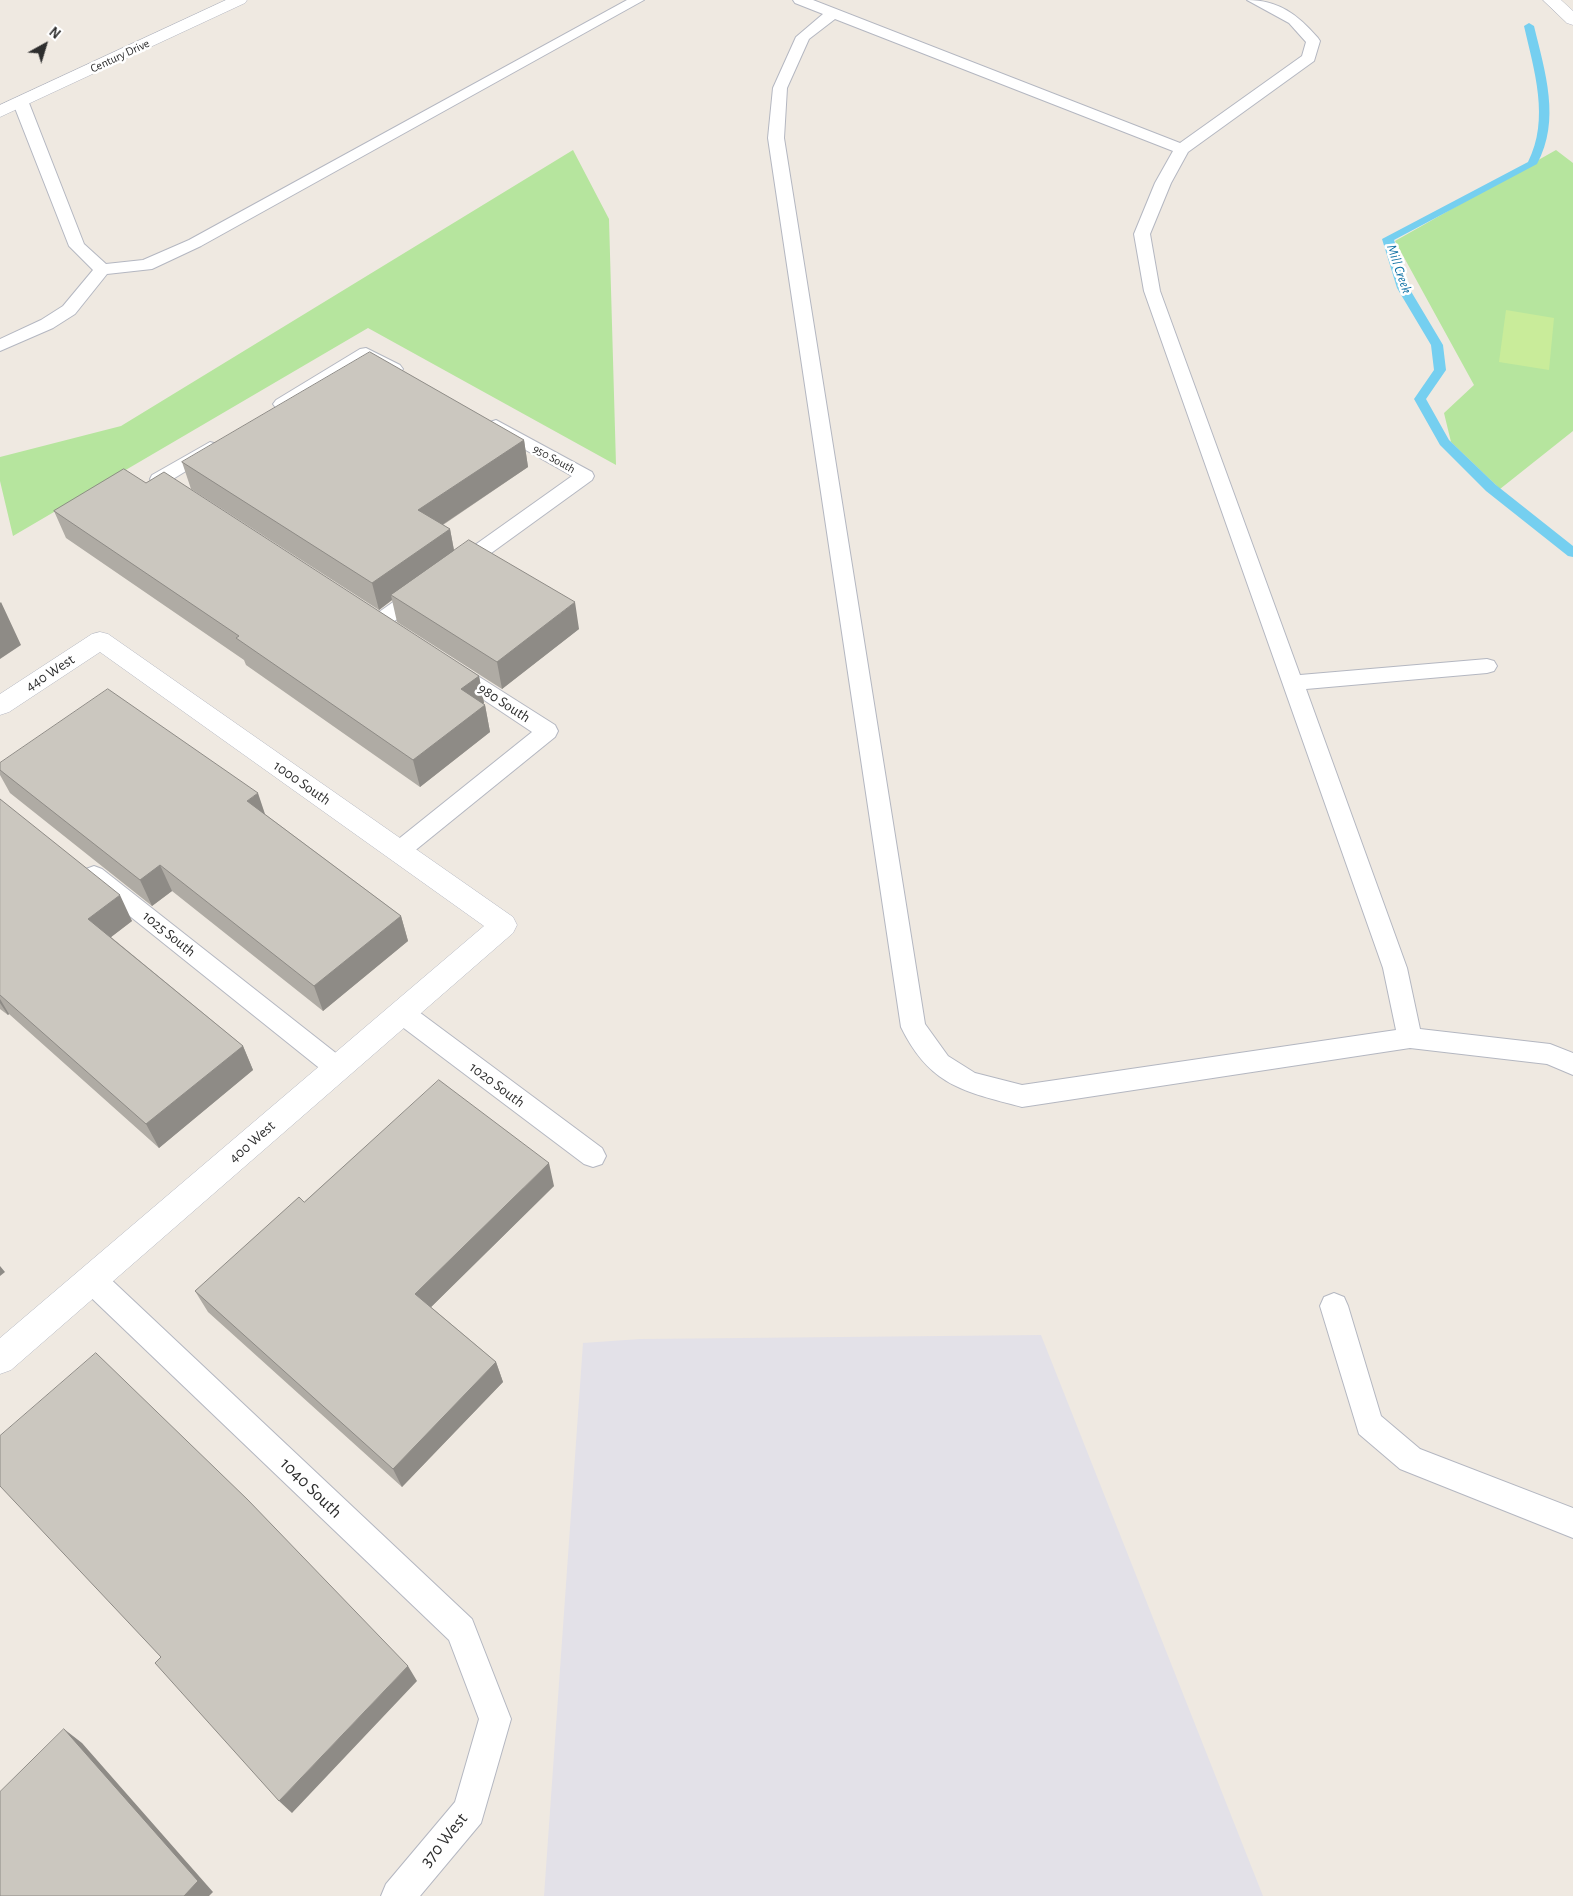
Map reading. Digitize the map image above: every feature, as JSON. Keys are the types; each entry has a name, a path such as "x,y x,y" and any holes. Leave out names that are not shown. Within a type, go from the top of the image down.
{"street":[{"name":"Century Drive","path":"0,112 239,0"},
{"path":"1551,0 1573,20"},
{"name":"440 West","path":"0,706 100,640"},
{"name":"1000 South","path":"100,640 503,925"},
{"name":"400 West","path":"0,1359 503,925"}],"lane":[{"path":"0,346 47,324 69,310 102,269 146,265 195,243 638,0"},
{"path":"800,0 1182,149"},
{"path":"1254,0 1294,20 1313,40 1309,58 1182,149 1164,183 1142,234 1152,291 1395,968 1410,1038"},
{"path":"833,13 804,38 780,88 776,138 913,1027 939,1063 968,1082 1022,1096 1410,1038 1550,1054 1573,1065"},
{"path":"21,102 77,246 102,269"},
{"path":"267,413 366,353 408,377"},
{"name":"950 South","path":"379,622 585,476 484,419"},
{"path":"200,505 159,479 225,438"},
{"name":"980 South","path":"399,852 547,731 435,658"},
{"path":"1293,682 1486,666"},
{"name":"1025 South","path":"77,861 337,1068"},
{"name":"1020 South","path":"402,1013 592,1156"},
{"name":"1040 South","path":"92,1280 461,1630 495,1719"},
{"path":"1334,1306 1369,1424 1410,1459 1573,1523"},
{"name":"370 West","path":"398,1896 469,1811 495,1719"}],"shaded area":[{"path":"1041,1335 1263,1896 544,1896 583,1343 640,1339"}],"green space":[{"path":"573,150 609,219 616,465 368,328 13,536 0,481 0,457 121,426"},
{"path":"1556,150 1573,163 1573,431 1500,489 1451,442 1444,413 1474,385 1395,241"},
{"path":"1506,310 1554,318 1549,370 1499,362"}],"building":[{"path":"370,352 524,440 418,510 450,529 372,583 182,462"},
{"path":"124,469 146,483 164,472 479,676 461,689 485,705 413,760 236,638 239,636 54,511"},
{"path":"469,540 575,602 497,662 391,595"},
{"path":"108,689 258,793 247,801 401,916 314,986 160,865 140,880 0,770 0,763"},
{"path":"0,799 120,895 88,919 243,1046 146,1124 0,995"},
{"path":"439,1080 549,1163 415,1294 496,1362 393,1469 195,1291 299,1197 304,1202"},
{"path":"96,1353 248,1500 408,1666 279,1801 155,1663 161,1657 0,1486 0,1436"},
{"path":"64,1729 198,1881 184,1896 0,1896 0,1792"}],"waterway":[{"name":"Mill Creek","path":"1529,26 1545,94 1541,147 1532,164 1388,239 1403,288 1437,345 1440,370 1420,399 1444,442 1491,488 1573,553"}]}
